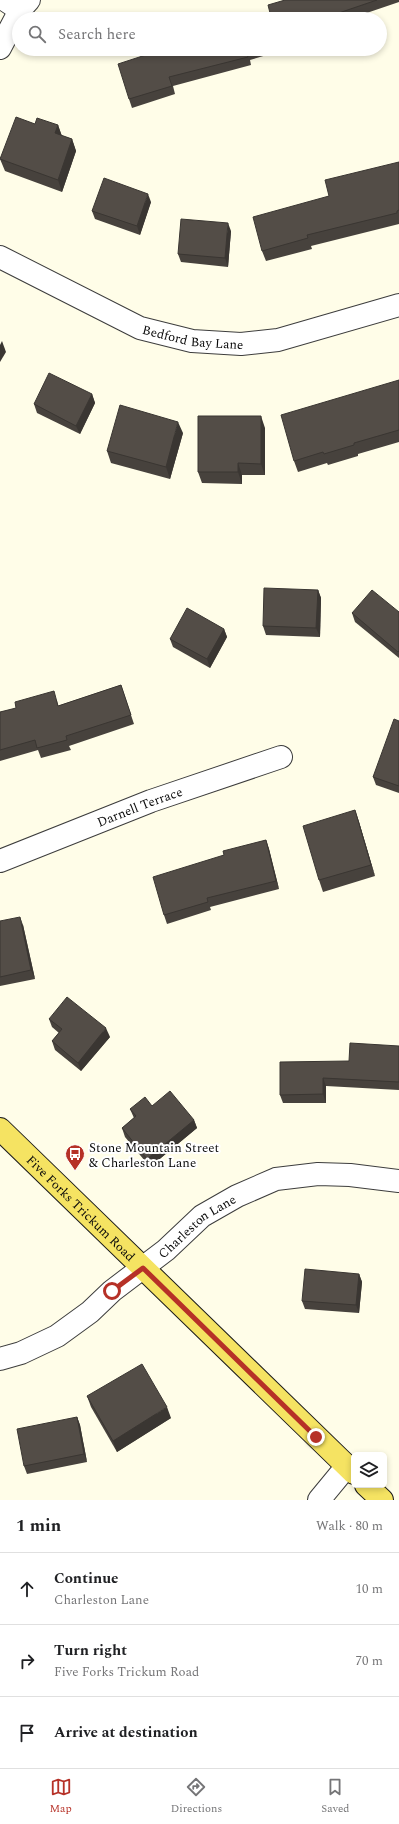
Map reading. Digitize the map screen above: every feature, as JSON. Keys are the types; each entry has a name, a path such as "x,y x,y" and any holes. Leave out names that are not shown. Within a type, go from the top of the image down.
{"main road":[{"name":"Five Forks Trickum Road","path":"0,1129 350,1470"},
{"path":"369,1488 382,1500"}],"street":[{"path":"0,48 12,18"},
{"name":"Bedford Bay Lane","path":"0,257 140,328 192,341 241,344 278,340 399,305"},
{"name":"Darnell Terrace","path":"0,861 151,801 281,757"},
{"name":"Charleston Lane","path":"0,1359 21,1353 57,1336 90,1312 112,1291 166,1250 202,1216 237,1196 276,1179 324,1174 350,1175 399,1181"},
{"path":"320,1500 350,1470"}],"building":[{"path":"285,0 377,0 342,12 270,12 268,5"},
{"path":"143,56 248,57 169,77 172,86 129,99 118,64"},
{"path":"16,117 35,124 37,118 58,125 55,133 72,139 58,180 0,159"},
{"path":"399,162 399,210 397,213 307,235 308,238 262,251 253,217 329,196 325,180"},
{"path":"104,178 148,194 137,226 92,211"},
{"path":"181,219 228,223 225,258 178,254"},
{"path":"49,373 92,394 76,426 34,404"},
{"path":"399,380 399,430 354,443 354,445 324,454 323,452 294,461 281,415"},
{"path":"120,405 178,422 166,467 107,451"},
{"path":"198,416 261,416 261,464 238,463 238,472 198,472"},
{"path":"264,588 318,590 316,628 263,626"},
{"path":"372,590 399,612 398,652 352,613"},
{"path":"187,608 224,629 207,659 170,639"},
{"path":"121,685 131,715 66,736 67,740 37,748 35,740 0,750 0,712 16,708 15,702 54,691 58,706"},
{"path":"394,719 399,721 399,786 373,777"},
{"path":"355,810 371,865 319,880 303,826"},
{"path":"266,840 276,881 207,898 208,902 164,915 153,877 224,855 223,851"},
{"path":"20,917 31,970 0,977 0,921"},
{"path":"67,997 106,1028 78,1063 52,1041 62,1029 49,1019"},
{"path":"350,1043 399,1046 399,1082 323,1078 323,1094 280,1095 280,1062 349,1061"},
{"path":"170,1091 194,1120 147,1159 122,1128 136,1116 130,1109 145,1097 152,1106"},
{"path":"305,1269 359,1274 356,1305 302,1301"},
{"path":"142,1364 167,1407 113,1441 87,1396"},
{"path":"77,1417 84,1454 24,1466 17,1429"}],"place":[{"name":"Stone Mountain Street & Charleston Lane","path":"75,1171"}],"route":[{"path":"112,1291 143,1268 316,1437"}]}
